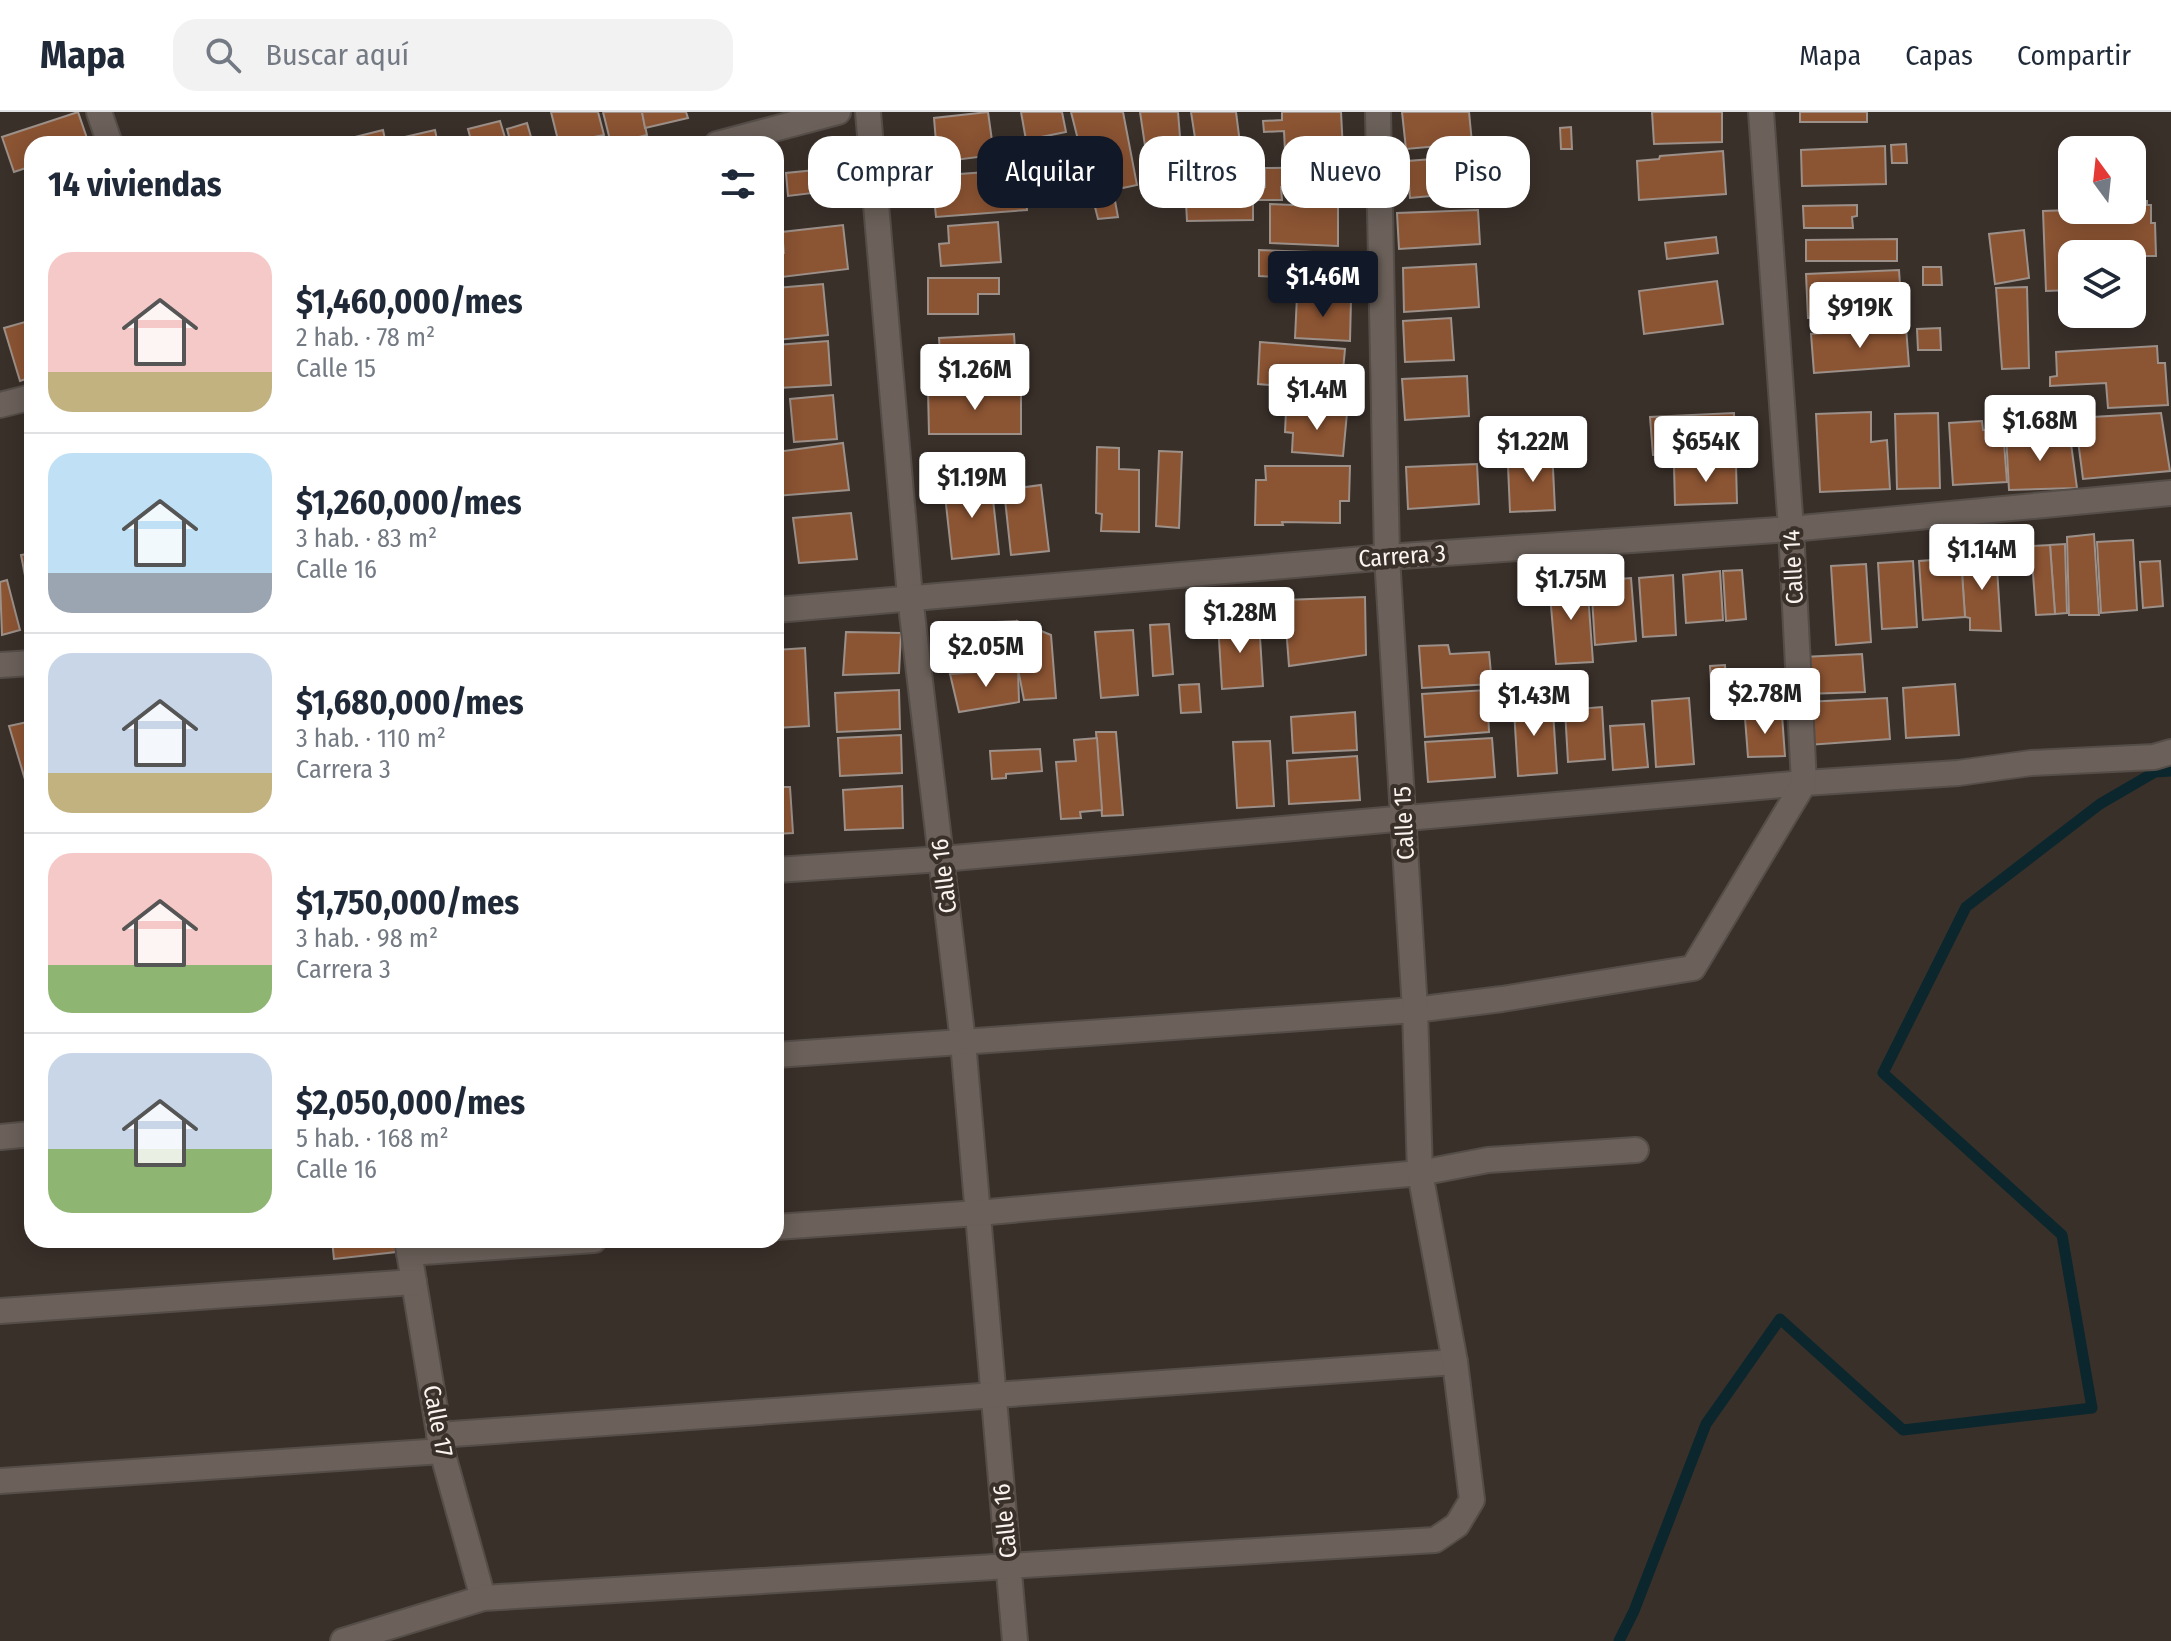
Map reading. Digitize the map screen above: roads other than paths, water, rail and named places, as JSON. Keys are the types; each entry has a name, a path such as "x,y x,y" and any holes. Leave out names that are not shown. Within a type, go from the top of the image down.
{"street":[{"path":"99,112 107,136"},
{"path":"747,136 838,112"},
{"name":"Calle 16","path":"868,112 910,597 963,1042 1015,1641"},
{"name":"Calle 15","path":"1010,1565 1435,1540 1457,1525 1472,1500 1455,1362 1420,1173 1405,818 1387,557 1378,112"},
{"name":"Calle 14","path":"1761,112 1791,529 1804,783"},
{"path":"0,405 24,399"},
{"name":"Carrera 3","path":"784,609 1387,557 1791,529 2171,493"},
{"path":"0,665 24,664"},
{"path":"784,869 942,859 1804,783 1958,773 2031,763 2154,757 2171,752"},
{"path":"784,1054 1415,1010 1693,968 1804,783"},
{"path":"0,1137 24,1135"},
{"path":"784,1226 978,1213 1420,1173 1488,1160 1636,1150"},
{"name":"Calle 17","path":"408,1248 441,1443 483,1598"},
{"path":"0,1311 414,1282"},
{"path":"0,1481 992,1394 1455,1362"},
{"path":"343,1641 483,1598 1010,1565"}],"waterway":[{"path":"1619,1641 1634,1611 1706,1424 1780,1319 1903,1430 2092,1408 2062,1235 1883,1073 1966,907 2100,804 2155,772 2171,771"}]}
